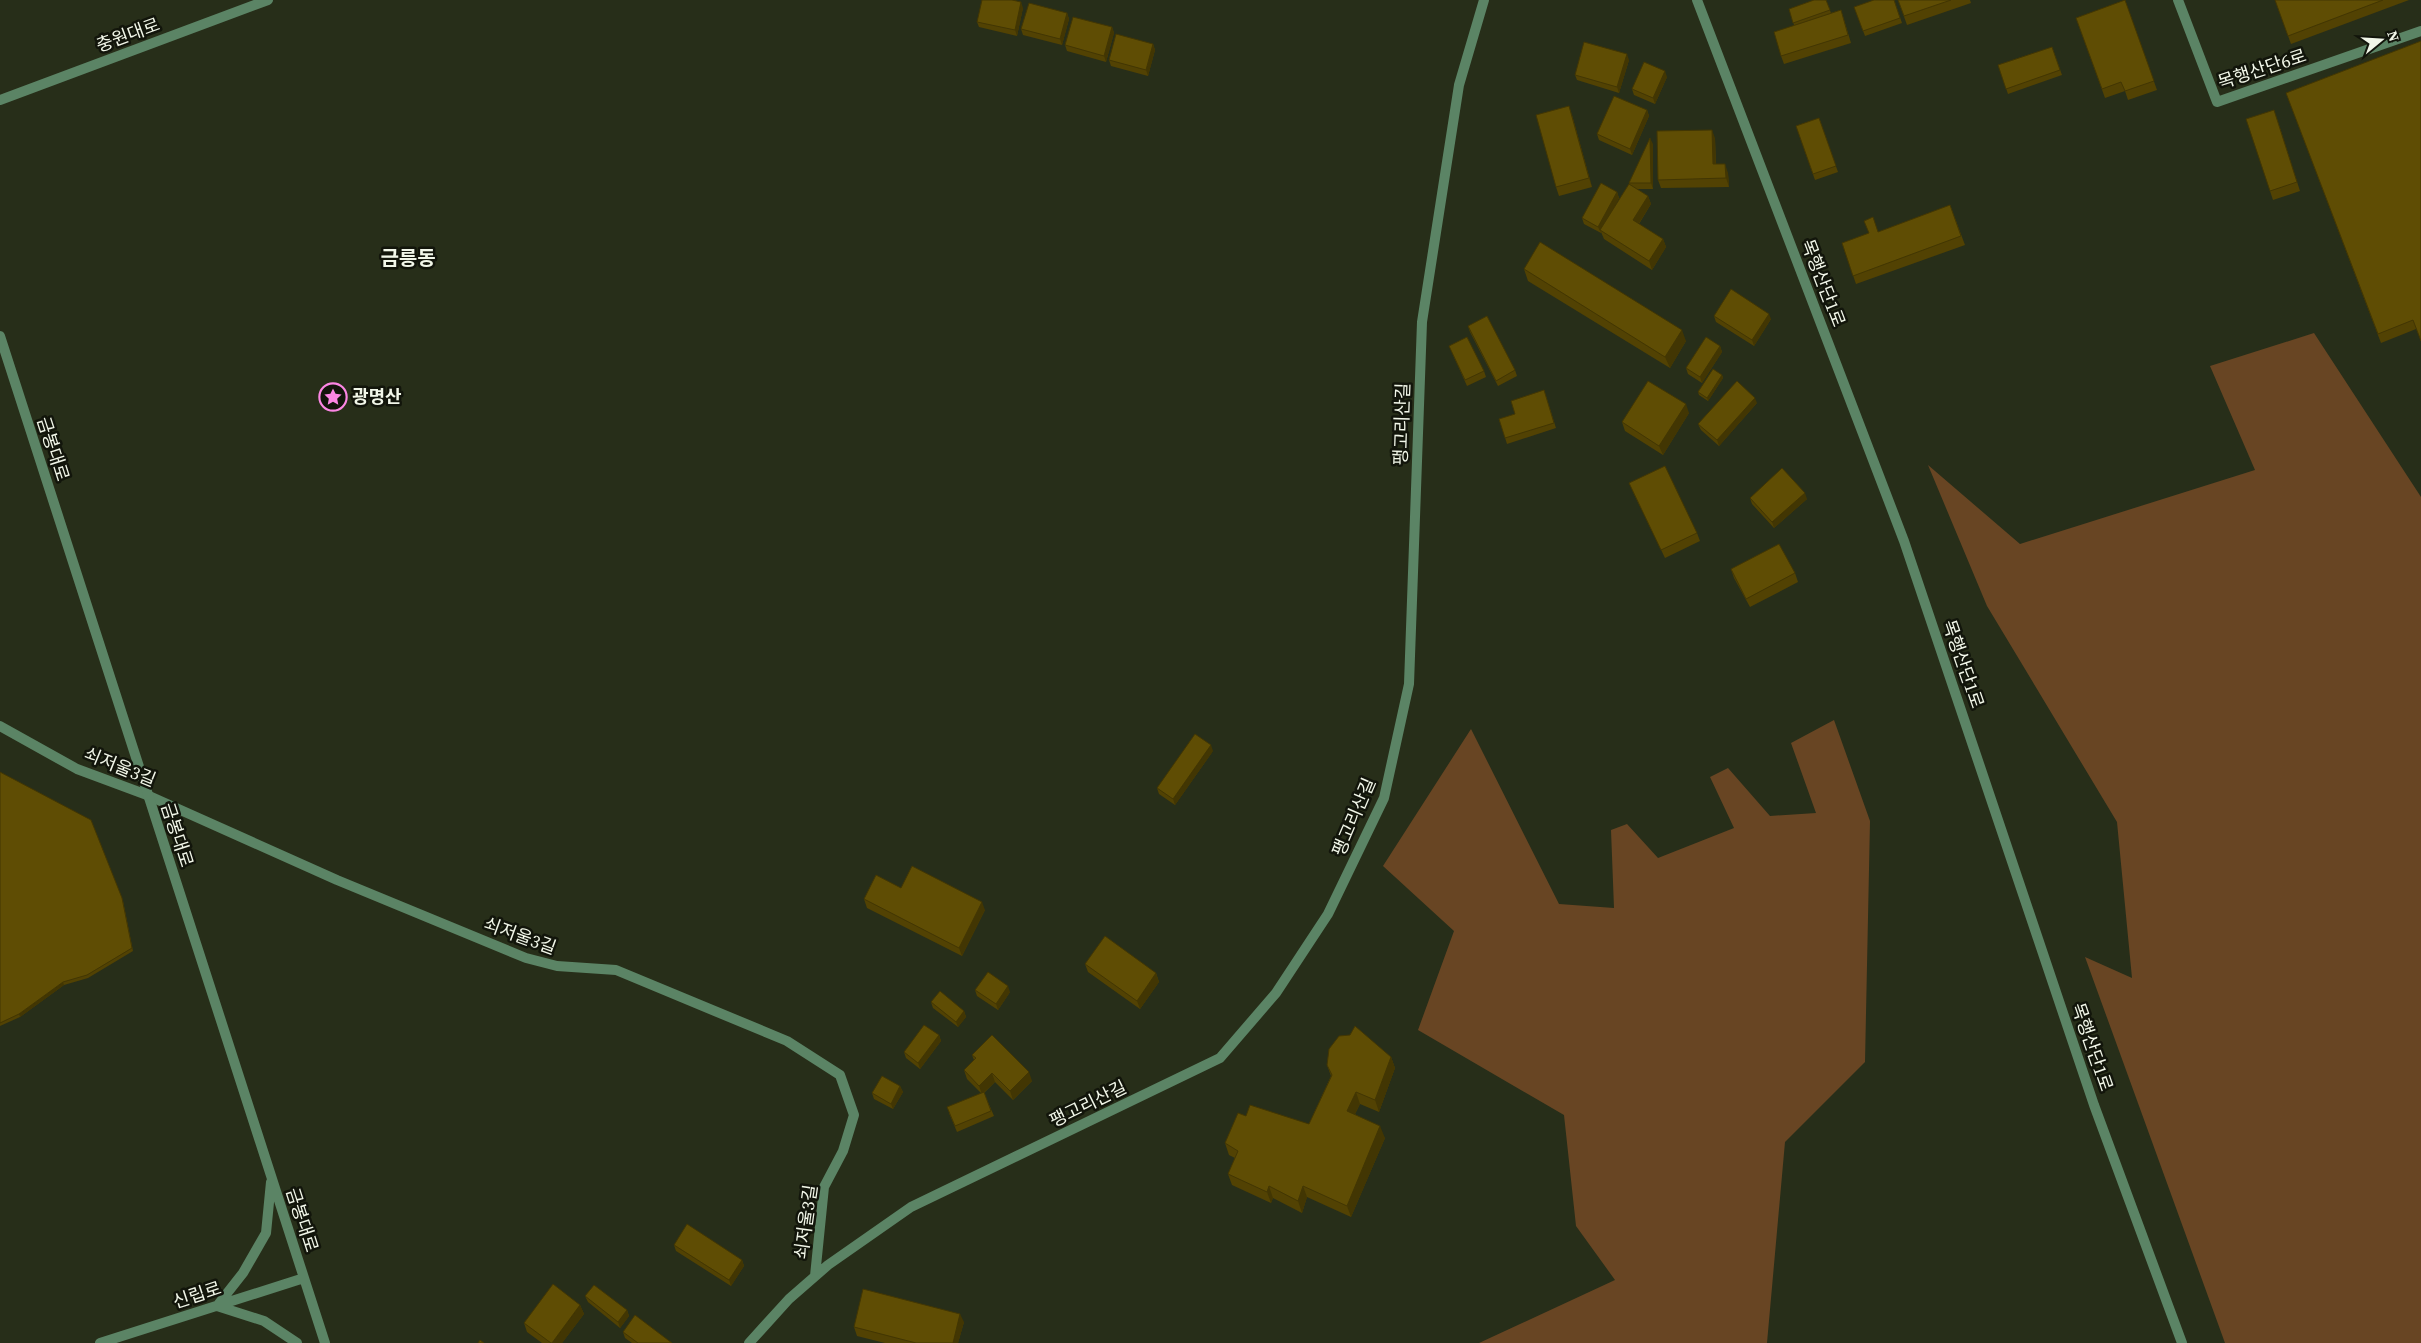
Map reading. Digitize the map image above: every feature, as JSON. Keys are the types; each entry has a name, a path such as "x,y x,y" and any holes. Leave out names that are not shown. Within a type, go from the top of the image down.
{"street":[{"name":"충원대로","path":"0,100 268,0"},
{"name":"팽고리산길","path":"749,1343 790,1299 828,1264 911,1207 1220,1058 1276,993 1328,914 1384,798 1409,684 1422,322 1459,85 1484,0"},
{"name":"목행산단1로","path":"1697,0 1904,541 2094,1104 2182,1343"},
{"name":"목행산단6로","path":"2178,0 2216,102 2421,31"},
{"name":"금봉대로","path":"0,336 325,1343"},
{"name":"쇠저울3길","path":"0,726 77,769 147,795 337,880 526,958 557,966 616,970 787,1041 840,1075 854,1115 843,1151 824,1187 815,1276"},
{"path":"271,1176 266,1233 243,1273 217,1306 264,1320 297,1343"},
{"name":"신립로","path":"100,1343 304,1278"}],"shaded area":[{"path":"2314,333 2421,497 2421,1343 2225,1343 2085,957 2132,978 2117,822 1987,606 1928,465 2020,544 2255,470 2210,366"},
{"path":"1834,720 1870,821 1865,1062 1785,1142 1767,1343 1479,1343 1615,1280 1576,1226 1564,1115 1418,1030 1454,931 1383,866 1471,729 1559,904 1614,908 1611,830 1627,824 1658,858 1734,828 1710,777 1728,768 1770,816 1816,813 1791,743"}],"building":[{"path":"982,0 1012,0 1021,2 1015,30 977,22"},
{"path":"1814,0 1826,0 1830,10 1793,23 1789,9"},
{"path":"1874,0 1894,0 1900,18 1863,31 1854,7"},
{"path":"1898,0 1951,0 1904,16"},
{"path":"2125,0 2154,81 2125,91 2121,82 2102,89 2076,18"},
{"path":"2275,0 2383,0 2288,36"},
{"path":"1029,3 1067,13 1060,39 1021,29"},
{"path":"1841,10 1848,35 1781,56 1774,32"},
{"path":"1073,17 1112,27 1104,56 1065,45"},
{"path":"1116,34 1153,44 1146,70 1109,60"},
{"path":"2421,41 2421,341 2413,320 2378,334 2286,93"},
{"path":"1584,42 1627,54 1617,87 1575,75"},
{"path":"2052,47 2060,70 2006,89 1998,65"},
{"path":"1644,62 1665,71 1653,98 1632,89"},
{"path":"1614,96 1647,110 1630,149 1597,134"},
{"path":"1569,106 1589,178 1556,187 1536,115"},
{"path":"2274,110 2297,182 2270,191 2246,119"},
{"path":"1819,118 1836,166 1813,174 1796,126"},
{"path":"1712,130 1713,164 1725,164 1726,178 1658,180 1657,131"},
{"path":"1650,138 1651,183 1629,183"},
{"path":"1601,183 1617,192 1598,227 1582,218"},
{"path":"1629,184 1648,196 1633,220 1663,239 1649,261 1600,230"},
{"path":"1950,205 1961,236 1853,276 1842,243 1869,233 1864,221 1873,217 1878,232"},
{"path":"1540,242 1682,330 1665,357 1524,269"},
{"path":"1731,289 1769,314 1752,340 1714,316"},
{"path":"1487,316 1515,370 1496,381 1468,326"},
{"path":"1467,337 1484,371 1465,380 1449,346"},
{"path":"1706,337 1720,346 1700,377 1686,368"},
{"path":"1713,369 1722,375 1707,398 1698,392"},
{"path":"1648,381 1686,404 1659,446 1622,422"},
{"path":"1737,381 1755,398 1717,440 1698,424"},
{"path":"1544,390 1554,423 1505,438 1499,419 1515,414 1511,401"},
{"path":"1665,466 1697,533 1661,550 1629,483"},
{"path":"1782,468 1805,493 1772,522 1750,498"},
{"path":"1779,544 1795,573 1746,599 1731,569"},
{"path":"1195,734 1211,745 1173,799 1157,788"},
{"path":"0,772 91,820 122,898 132,948 87,975 63,982 19,1014 0,1023"},
{"path":"912,866 982,902 959,948 864,899 876,875 901,888"},
{"path":"1105,936 1156,973 1137,1001 1085,964"},
{"path":"988,972 1008,986 996,1004 975,990"},
{"path":"940,991 964,1011 956,1022 931,1002"},
{"path":"924,1025 939,1035 918,1063 904,1052"},
{"path":"1355,1026 1391,1057 1375,1100 1356,1092 1347,1111 1380,1126 1347,1206 1303,1186 1298,1201 1269,1186 1267,1192 1228,1174 1238,1151 1225,1143 1238,1113 1246,1116 1250,1105 1309,1124 1332,1075 1327,1065 1329,1049 1339,1036 1350,1035"},
{"path":"992,1035 1029,1072 1010,1091 992,1073 979,1086 964,1070 976,1058 972,1055"},
{"path":"882,1076 900,1086 891,1104 872,1093"},
{"path":"984,1092 991,1111 955,1126 947,1107"},
{"path":"687,1224 742,1260 729,1280 674,1245"},
{"path":"553,1284 580,1305 551,1343 524,1323"},
{"path":"594,1285 627,1310 618,1322 585,1296"},
{"path":"863,1289 960,1314 953,1343 916,1343 854,1327"},
{"path":"635,1315 672,1343 638,1343 623,1332"}],"place":[{"name":"광명산","path":"333,397"}],"district":[{"name":"금릉동","path":"408,258"}]}
